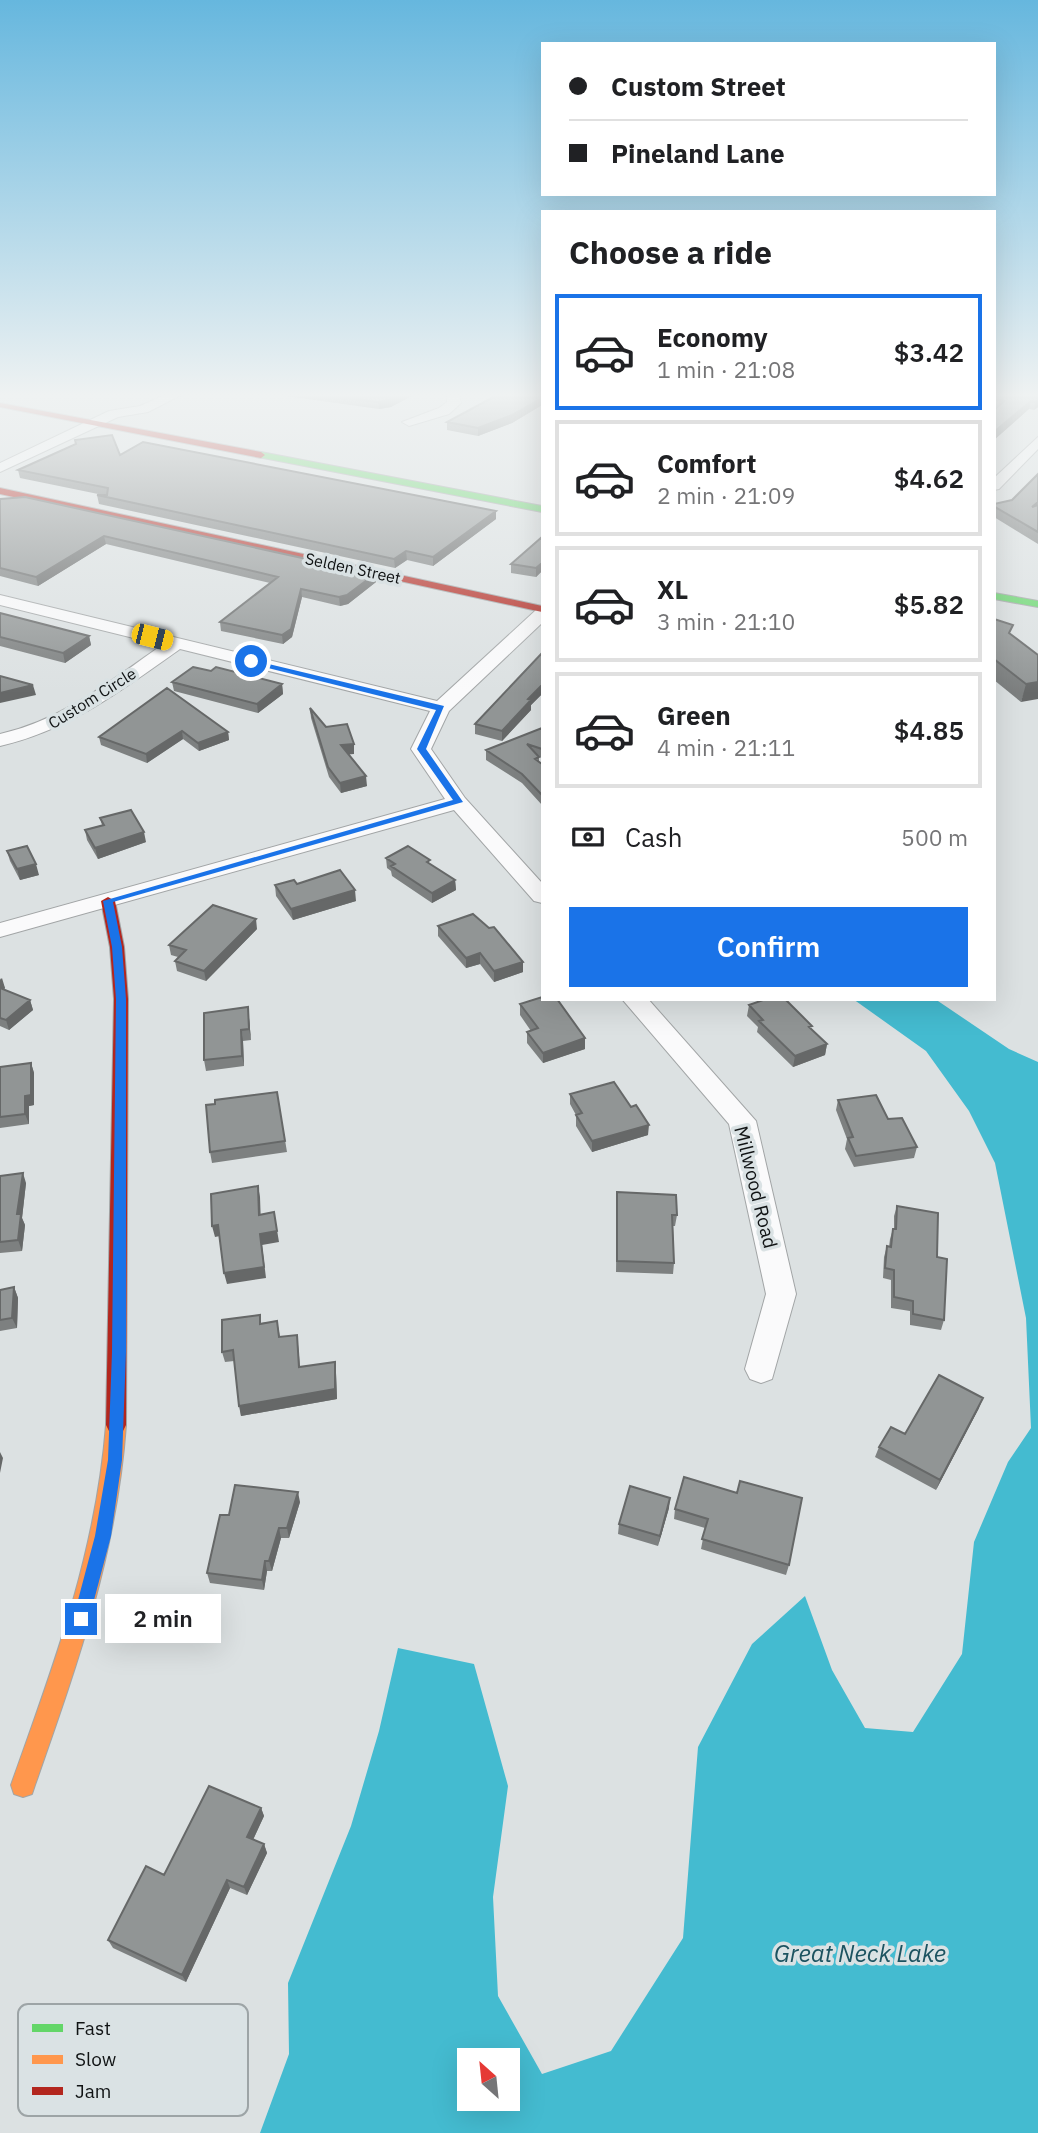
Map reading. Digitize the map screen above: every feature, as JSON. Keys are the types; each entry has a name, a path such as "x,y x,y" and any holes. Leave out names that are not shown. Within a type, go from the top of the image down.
{"main road":[{"name":"Selden Street","path":"16,495 541,612"},
{"path":"467,495 541,509"},
{"path":"996,580 1038,588"},
{"path":"996,596 1038,604"},
{"path":"23,1785 81,1619 103,1536 115,1460 119,1352 121,999 117,947 108,901"}],"street":[{"path":"0,600 441,708"},
{"path":"541,613 441,708 421,749 458,802 541,896"},
{"name":"Custom Circle","path":"0,740 48,727 72,714 177,643"},
{"path":"0,930 458,802"},
{"name":"Millwood Road","path":"636,1001 742,1121 781,1294 761,1370"}],"water":[{"name":"Great Neck Lake","path":"856,1001 938,1001 1009,1049 1038,1062 1038,2133 260,2133 289,2054 288,1983 351,1826 379,1731 398,1648 474,1664 508,1786 493,1897 498,1996 542,2074 611,2051 683,1938 698,1747 752,1644 805,1596 832,1670 865,1728 913,1732 962,1654 974,1542 1008,1462 1031,1428 1026,1318 995,1163 969,1111 926,1051"}],"building":[{"path":"97,495 412,495 496,511 433,557 406,551 394,559"},
{"path":"1017,495 1038,495 1038,502 1032,507 1038,505 1038,532 996,508 996,504 1012,500"},
{"path":"25,497 375,574 347,595 339,597 301,589 291,629 282,635 220,622 278,577 104,536 36,577 0,568 0,499"},
{"path":"541,538 541,564 536,568 511,564"},
{"path":"0,613 89,636 63,653 0,637"},
{"path":"996,620 1013,625 1009,633 1038,655 1038,682 1026,684 996,661"},
{"path":"541,654 541,686 502,731 475,724"},
{"path":"193,667 211,671 216,667 282,684 257,704 172,682"},
{"path":"0,676 33,685 0,693"},
{"path":"167,688 228,732 198,743 182,731 146,754 99,737"},
{"path":"310,708 326,727 347,724 354,744 341,745 366,776 340,783 328,767"},
{"path":"541,728 541,749 527,744 539,757 535,759 541,763 541,794 522,774 486,750"},
{"path":"131,810 144,832 95,848 85,830 104,825 100,818"},
{"path":"27,846 36,864 17,869 7,851"},
{"path":"408,846 455,880 432,893 391,866 395,864 386,858"},
{"path":"340,870 355,890 291,909 275,885 294,880 297,884"},
{"path":"213,905 256,919 204,971 175,961 186,950 169,945"},
{"path":"473,914 489,928 494,927 523,962 494,971 480,953 466,958 438,926"},
{"path":"0,988 30,1000 6,1020 0,1018"},
{"path":"541,997 541,1001 558,1001 585,1038 543,1053 527,1032 538,1028 520,1004"},
{"path":"760,1001 787,1001 827,1044 795,1056 759,1021 763,1020 749,1005"},
{"path":"248,1007 249,1029 241,1030 242,1056 204,1060 204,1013"},
{"path":"31,1063 31,1095 25,1096 25,1114 0,1117 0,1067"},
{"path":"614,1082 631,1107 636,1105 649,1125 592,1141 576,1115 582,1113 570,1094"},
{"path":"277,1092 285,1141 210,1152 206,1105 215,1104 215,1100"},
{"path":"876,1095 888,1119 902,1118 917,1147 856,1156 848,1138 853,1137 838,1100"},
{"path":"23,1173 17,1214 21,1214 18,1240 0,1242 0,1176"},
{"path":"258,1186 259,1215 274,1212 277,1231 260,1234 264,1267 224,1273 218,1225 212,1226 211,1194"},
{"path":"617,1192 676,1195 677,1215 672,1215 674,1263 617,1261"},
{"path":"897,1206 938,1213 937,1257 947,1259 944,1320 913,1314 913,1301 894,1297 894,1270 885,1268 887,1246 891,1247 893,1229 896,1229"},
{"path":"14,1287 12,1318 0,1320 0,1290"},
{"path":"260,1315 260,1324 277,1321 279,1337 297,1335 299,1367 335,1362 335,1389 239,1406 233,1350 222,1352 222,1320"},
{"path":"939,1375 983,1398 940,1480 879,1447 891,1427 905,1434"},
{"path":"684,1477 737,1493 740,1481 802,1498 789,1565 702,1539 708,1519 675,1509"},
{"path":"235,1485 298,1492 287,1528 279,1528 269,1561 265,1561 262,1580 207,1573 220,1515 229,1515"},
{"path":"630,1486 670,1498 660,1536 619,1524"},
{"path":"209,1786 261,1808 247,1837 264,1844 244,1887 227,1880 182,1975 108,1940 146,1866 164,1875"}],"traffic: fast":[{"path":"467,495 541,509"},
{"path":"996,596 1038,604"}],"traffic: slow":[{"path":"23,1785 69,1652 96,1563 113,1472 116,1425"}],"traffic: jam":[{"path":"16,495 541,609"},
{"path":"108,901 117,947 121,999 116,1425"}],"route":[{"path":"81,1619 103,1536 115,1460 119,1352 121,999 117,947 108,901 458,802 421,749 441,708 251,661"}]}
